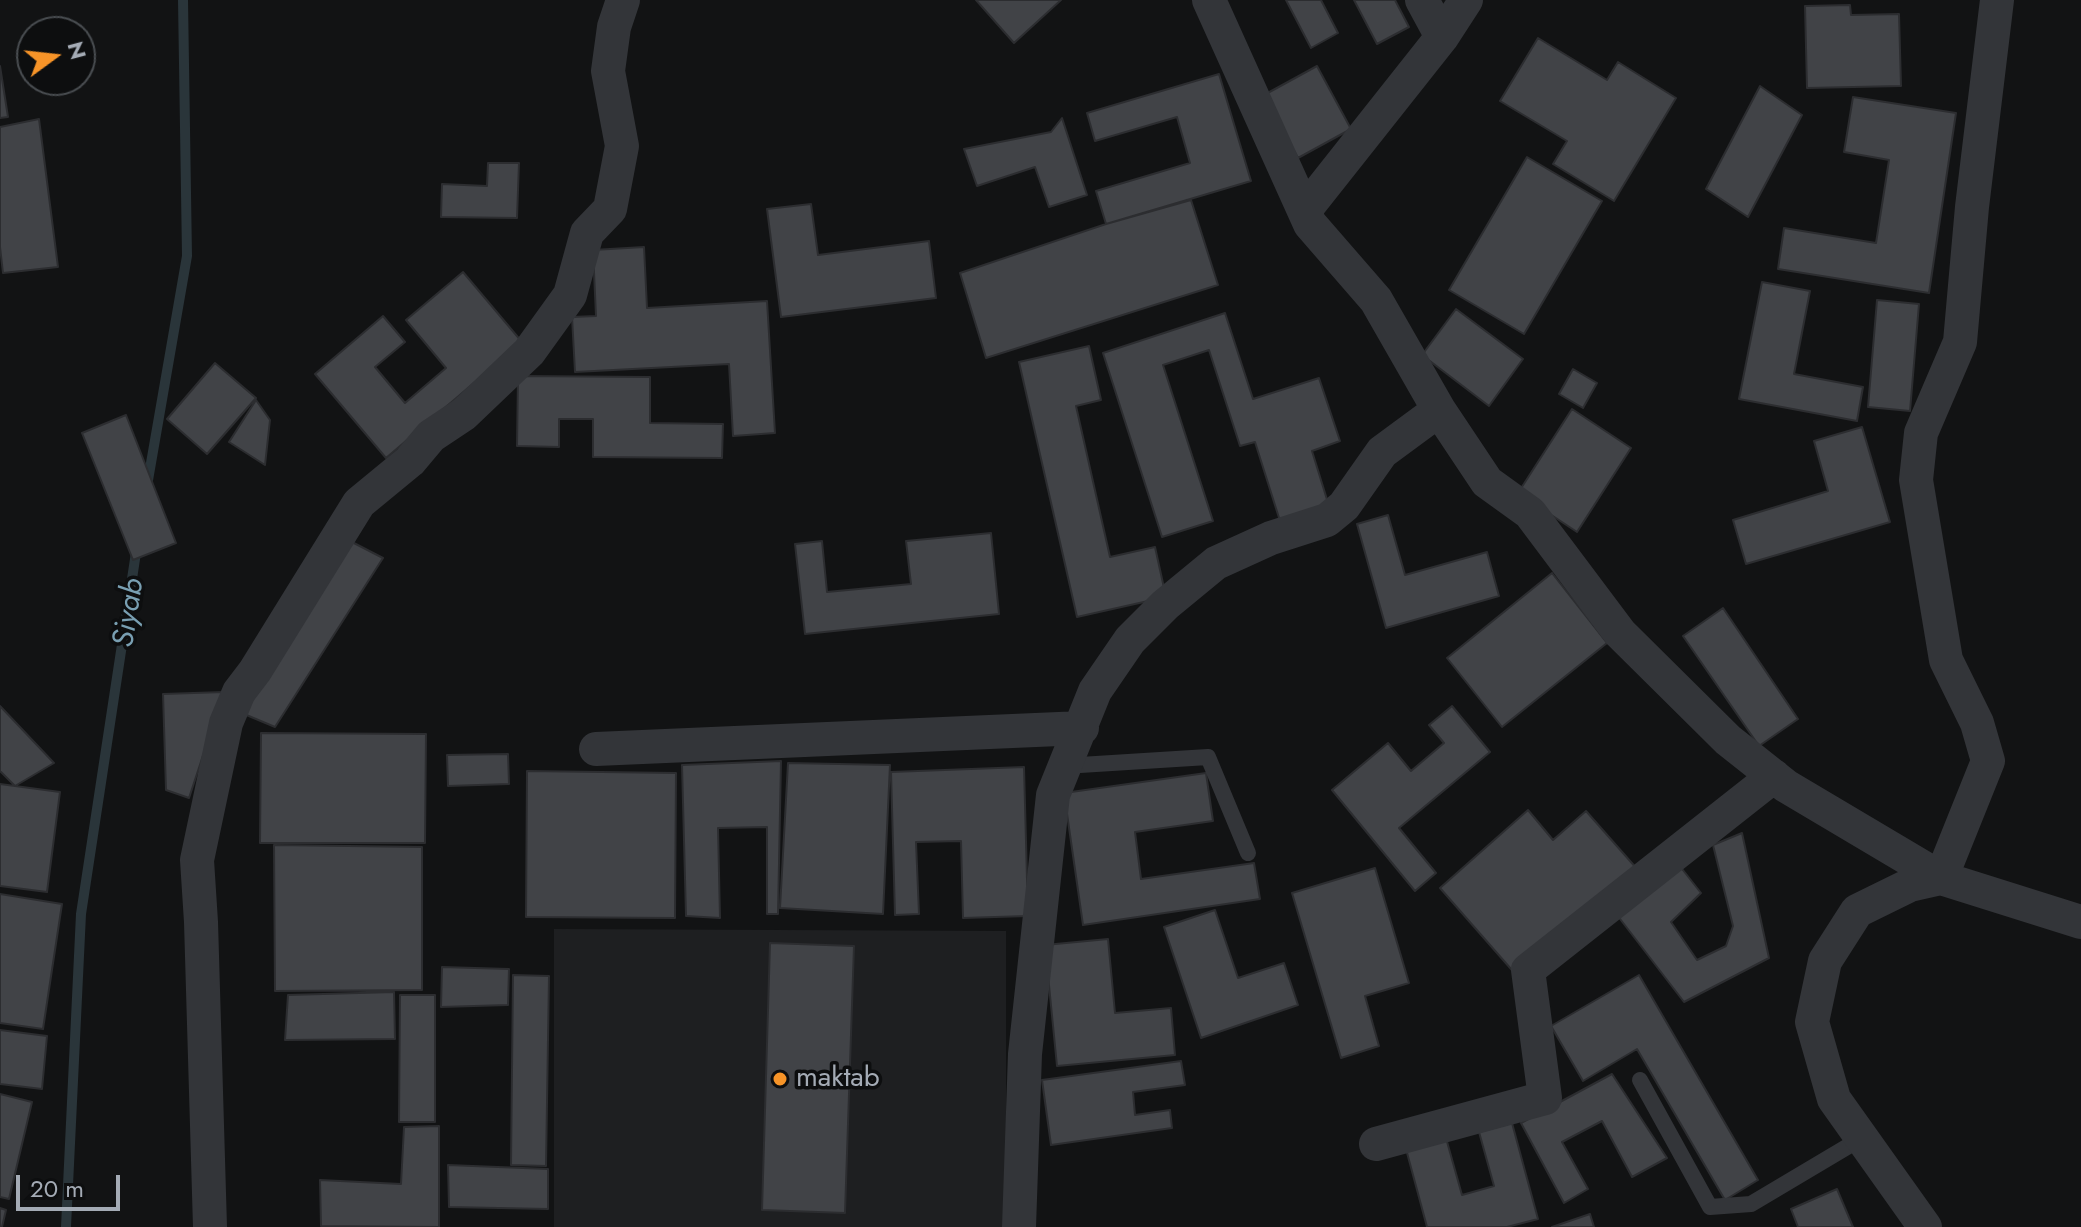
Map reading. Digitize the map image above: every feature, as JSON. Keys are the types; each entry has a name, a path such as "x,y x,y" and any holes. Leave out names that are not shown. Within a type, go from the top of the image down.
{"street":[{"path":"210,1227 197,860 226,723 239,692 359,503 410,461 431,436 464,414 529,352 570,295 587,233 610,209 622,146 608,71 614,27 623,0"},
{"path":"1209,0 1310,224 1376,300 1439,410 1487,482 1530,513 1620,633 1728,740 1774,776 1941,878 2081,922"},
{"path":"1422,0 1442,37"},
{"path":"1305,210 1442,37 1466,0"},
{"path":"1941,878 1988,761 1977,723 1946,660 1916,480 1921,433 1960,342 1972,207 1997,0"},
{"path":"1019,1227 1025,1054 1053,795 1095,691 1130,640 1165,605 1216,563 1271,538 1327,520 1344,506 1382,452 1439,410"},
{"path":"596,749 1082,728"},
{"path":"1376,1144 1545,1098 1528,970 1774,776"},
{"path":"1925,1227 1834,1099 1812,1022 1825,961 1857,911 1910,885 1941,878"}],"lane":[{"path":"1064,766 1208,757 1248,853"},
{"path":"1640,1080 1710,1207 1751,1204 1862,1138"}],"shaded area":[{"name":"maktab","path":"554,929 1006,931 1006,1227 554,1227"}],"building":[{"path":"976,0 1061,0 1014,43"},
{"path":"1286,0 1321,0 1338,33 1311,48"},
{"path":"1354,0 1395,0 1409,27 1377,44"},
{"path":"1850,5 1851,15 1899,14 1901,86 1807,88 1805,6"},
{"path":"1538,38 1607,80 1618,62 1676,98 1614,201 1553,164 1567,141 1500,101"},
{"path":"0,66 8,117 0,118"},
{"path":"1317,66 1351,129 1298,158 1264,95"},
{"path":"1219,74 1251,181 1106,224 1096,191 1190,163 1177,117 1095,141 1087,113"},
{"path":"1760,86 1802,115 1748,217 1706,189"},
{"path":"1853,97 1956,113 1929,293 1778,269 1784,228 1876,243 1889,160 1844,152"},
{"path":"1062,118 1087,195 1049,207 1035,167 977,186 964,149 1051,132"},
{"path":"39,119 58,267 3,273 0,247 0,127"},
{"path":"1527,157 1602,201 1524,334 1449,290"},
{"path":"488,163 519,163 517,218 441,217 442,184 487,186"},
{"path":"1191,200 1218,285 986,358 960,273 1106,224"},
{"path":"811,204 818,255 929,241 936,298 781,317 767,209"},
{"path":"644,247 647,308 767,301 775,433 733,436 729,364 575,372 572,317 596,316 593,250"},
{"path":"463,272 522,342 386,458 315,374 383,316 405,342 375,367 405,403 446,368 406,320"},
{"path":"1762,282 1810,291 1794,374 1863,387 1857,421 1739,399"},
{"path":"1877,300 1919,304 1910,411 1868,407"},
{"path":"1456,309 1523,359 1489,406 1422,355"},
{"path":"1225,313 1253,399 1319,378 1340,441 1312,451 1329,506 1280,521 1255,442 1240,446 1209,350 1163,365 1213,521 1162,537 1103,353"},
{"path":"1089,346 1101,400 1076,406 1110,557 1155,547 1166,597 1077,617 1019,362"},
{"path":"215,363 256,398 207,454 167,419"},
{"path":"1573,369 1597,383 1583,408 1559,394"},
{"path":"518,376 650,377 650,423 723,424 722,458 593,457 593,419 559,419 559,447 517,446"},
{"path":"256,400 270,420 265,465 229,442"},
{"path":"1572,409 1631,448 1577,532 1518,493"},
{"path":"126,415 176,543 133,560 82,433"},
{"path":"1862,427 1890,522 1746,564 1733,520 1828,491 1814,441"},
{"path":"1388,515 1405,575 1487,552 1499,596 1386,628 1357,524"},
{"path":"991,533 999,614 805,634 795,544 822,541 827,592 911,584 906,541"},
{"path":"350,541 383,558 275,727 244,714"},
{"path":"1552,573 1607,643 1502,727 1447,658"},
{"path":"1723,608 1798,719 1759,746 1683,636"},
{"path":"224,692 189,798 166,790 163,694"},
{"path":"0,706 54,763 15,786 0,771"},
{"path":"1452,706 1490,752 1399,828 1436,873 1415,891 1332,790 1388,743 1411,771 1444,743 1429,725"},
{"path":"261,733 426,734 425,843 260,843"},
{"path":"508,754 509,784 448,786 447,755"},
{"path":"781,761 778,914 767,914 767,827 718,828 720,918 686,916 682,765"},
{"path":"788,763 890,765 883,914 780,908"},
{"path":"1024,767 1028,916 963,918 961,841 916,842 919,914 895,915 891,772"},
{"path":"527,771 676,773 675,918 526,917"},
{"path":"1206,773 1213,821 1135,832 1141,879 1254,863 1260,899 1083,925 1064,793"},
{"path":"0,784 60,792 47,892 0,886"},
{"path":"1528,810 1553,840 1586,811 1638,870 1518,977 1440,888"},
{"path":"1742,833 1769,958 1684,1002 1617,915 1679,865 1701,893 1671,922 1697,960 1726,946 1733,926 1713,845"},
{"path":"274,845 422,847 422,990 275,991"},
{"path":"1375,868 1409,983 1365,996 1379,1046 1341,1058 1292,893"},
{"path":"0,894 62,904 43,1029 0,1023"},
{"path":"1215,910 1238,978 1284,963 1298,1005 1201,1038 1164,927"},
{"path":"1108,939 1115,1013 1171,1008 1175,1055 1057,1066 1045,945"},
{"path":"770,943 854,946 845,1213 762,1210"},
{"path":"442,967 509,969 508,1005 441,1007"},
{"path":"513,975 549,976 546,1166 511,1165"},
{"path":"1639,975 1758,1180 1725,1200 1637,1049 1583,1081 1551,1026"},
{"path":"394,992 395,1039 285,1040 288,995"},
{"path":"400,995 435,995 435,1122 399,1122"},
{"path":"0,1030 47,1036 42,1089 0,1084"},
{"path":"1181,1061 1185,1085 1133,1092 1135,1115 1170,1110 1172,1128 1051,1145 1042,1080"},
{"path":"1612,1074 1667,1158 1632,1177 1602,1121 1562,1142 1588,1189 1564,1203 1521,1123"},
{"path":"0,1094 32,1102 9,1199 0,1197"},
{"path":"1512,1123 1538,1219 1507,1227 1427,1227 1406,1149 1446,1138 1462,1195 1494,1186 1479,1132"},
{"path":"439,1126 439,1227 321,1226 320,1180 401,1184 404,1127"},
{"path":"448,1165 548,1169 548,1209 449,1207"},
{"path":"1837,1189 1853,1227 1798,1227 1791,1209"},
{"path":"0,1208 6,1210 2,1227 0,1227"},
{"path":"1590,1214 1594,1227 1552,1227"}],"waterway":[{"name":"Siyab","path":"147,486 187,256 183,0"},
{"name":"Siyab","path":"66,1227 81,914 137,546"}],"place":[{"name":"maktab","path":"780,1079"}]}
